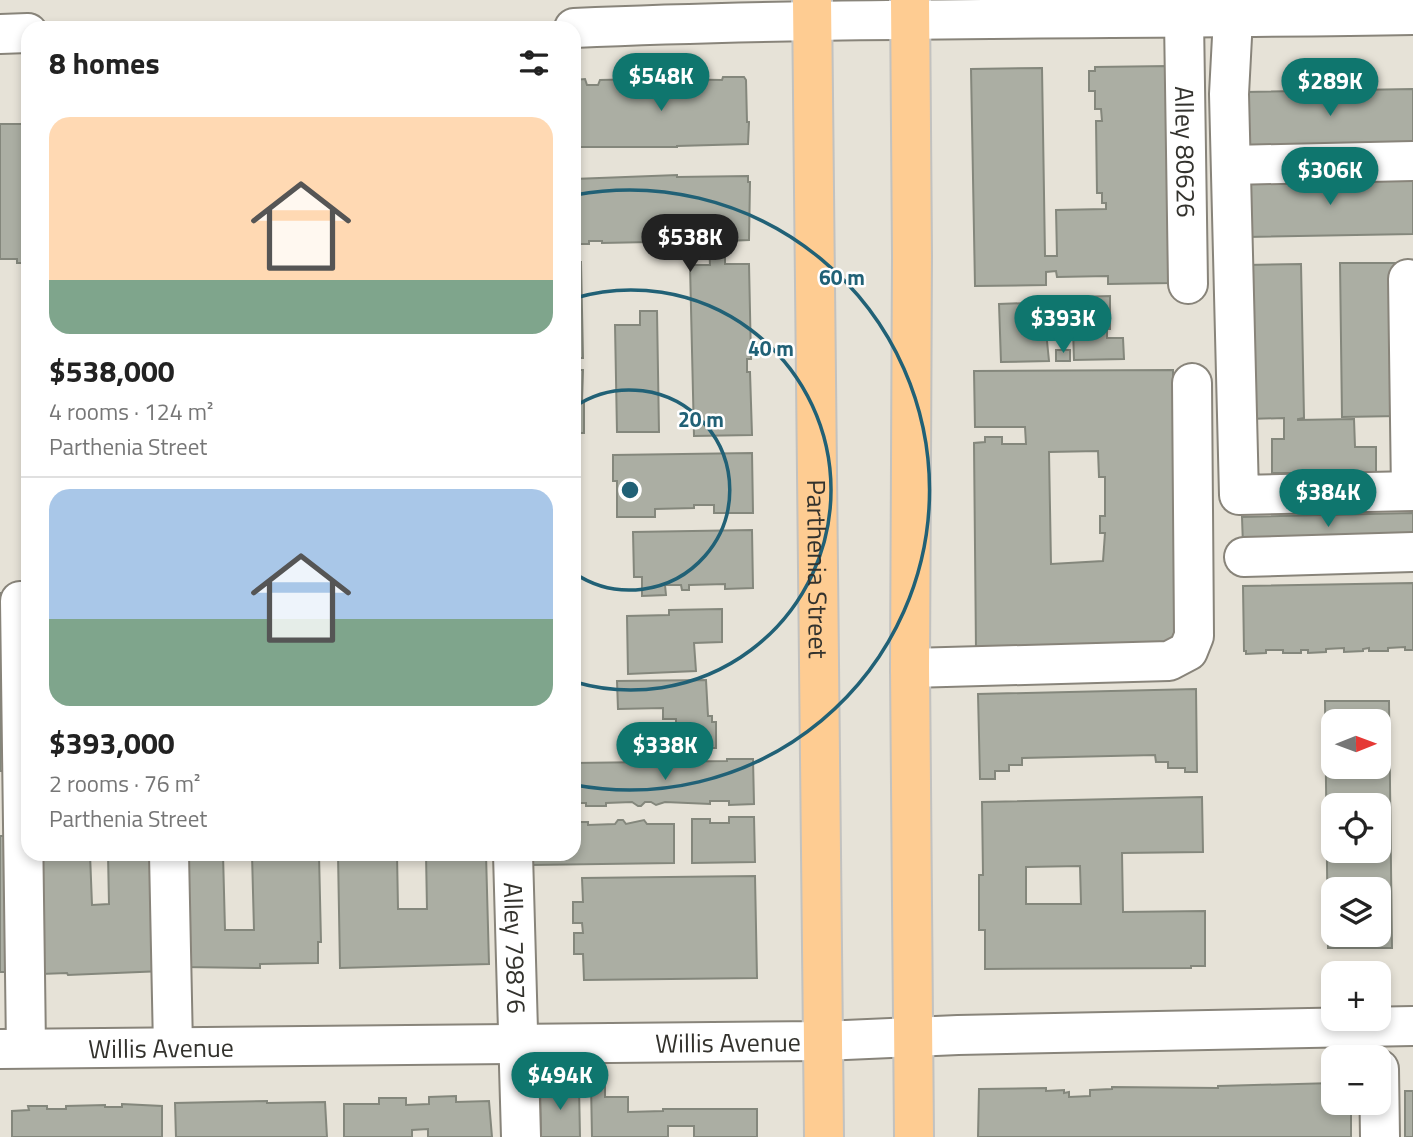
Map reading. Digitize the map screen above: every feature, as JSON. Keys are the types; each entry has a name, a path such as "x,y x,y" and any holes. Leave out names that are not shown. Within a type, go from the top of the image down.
{"main road":[{"name":"Parthenia Street","path":"813,10 824,1137"},
{"path":"910,10 912,270 909,668 914,1137"}],"street":[{"path":"574,0 574,21"},
{"path":"581,27 813,10 910,10 1184,19 1247,12 1413,15"},
{"path":"1247,12 1230,94 1239,495 1412,491 1408,279"},
{"name":"Alley 80626","path":"1184,19 1188,284"},
{"path":"0,34 21,33"},
{"path":"1231,164 1413,161"},
{"path":"909,668 1169,661 1188,651 1195,636 1192,383"},
{"path":"1244,556 1413,552"},
{"path":"13,1049 21,601"},
{"path":"169,861 173,1047"},
{"name":"Alley 79876","path":"513,861 521,1137"},
{"name":"Willis Avenue","path":"13,1049 823,1041 913,1036 1390,1037"},
{"path":"1380,1115 1380,1137"}],"building":[{"path":"1168,66 1172,283 1108,284 1108,276 1057,277 1056,271 1046,272 1046,285 975,286 971,69 1042,68 1045,256 1057,256 1056,210 1106,209 1106,203 1102,203 1102,193 1097,193 1096,121 1102,121 1101,109 1095,109 1095,91 1089,91 1089,71 1095,71 1095,67"},
{"path":"723,77 744,77 746,80 748,144 581,147 581,79 585,79 587,85 598,85 600,80 645,79 647,84 659,84 661,79 722,80"},
{"path":"1413,89 1413,145 1247,148 1246,92"},
{"path":"0,124 21,124 21,263 17,263 17,259 0,259"},
{"path":"677,175 748,176 749,240 725,241 725,264 749,264 751,359 747,359 747,372 750,372 752,435 694,436 690,265 710,265 709,241 662,242 662,239 650,239 650,242 589,241 589,244 581,244 581,179"},
{"path":"1413,177 1413,234 1248,237 1247,180"},
{"path":"581,262 583,358 581,358"},
{"path":"1340,263 1396,263 1398,416 1342,417"},
{"path":"1301,264 1304,418 1298,420 1354,419 1355,447 1376,447 1376,472 1354,472 1354,476 1293,477 1293,473 1272,473 1272,439 1284,439 1284,418 1248,419 1246,265"},
{"path":"1110,296 1110,329 1107,329 1107,338 1123,338 1124,359 1074,360 1072,297"},
{"path":"1054,302 1054,321 1045,321 1049,361 1001,362 999,304"},
{"path":"640,311 657,311 659,432 617,432 615,325 640,325"},
{"path":"1056,350 1070,350 1070,361 1056,361"},
{"path":"581,370 583,370 584,433 581,433"},
{"path":"1173,370 1175,648 976,650 974,443 985,442 985,437 1002,437 1002,444 1026,444 1025,427 975,427 974,371","holes":["1098,451 1099,477 1105,477 1105,516 1100,516 1100,533 1105,533 1103,561 1051,564 1049,452"]},
{"path":"752,453 753,513 714,513 714,505 694,505 694,508 655,509 655,517 617,517 617,481 613,481 613,455"},
{"path":"1413,513 1413,542 1243,546 1242,517"},
{"path":"752,530 753,588 725,589 725,584 689,585 689,590 682,590 681,585 665,585 666,595 642,596 642,577 634,577 633,532"},
{"path":"1413,583 1413,650 1405,650 1405,647 1388,648 1388,651 1369,651 1369,648 1344,652 1344,648 1308,653 1308,650 1301,650 1301,653 1283,653 1283,650 1266,650 1266,653 1246,654 1244,651 1243,586"},
{"path":"0,592 4,771 0,771"},
{"path":"722,609 722,642 694,643 696,671 628,674 627,616 669,615 669,610"},
{"path":"706,680 708,716 712,716 712,722 716,722 716,748 676,748 676,719 663,719 663,708 618,709 617,681"},
{"path":"1196,689 1197,772 1185,772 1185,768 1168,768 1168,762 1156,762 1155,755 1022,758 1022,765 1009,765 1009,771 995,771 995,779 980,779 978,694"},
{"path":"1325,701 1389,701 1389,709 1325,709"},
{"path":"753,759 754,804 729,805 729,801 710,801 710,804 665,802 656,805 645,802 638,806 632,802 586,806 586,803 581,803 581,763"},
{"path":"1326,779 1390,779 1390,793 1326,793"},
{"path":"1202,797 1203,852 1122,853 1123,912 1205,911 1205,966 985,969 985,930 979,930 979,875 983,875 982,802","holes":["1080,866 1081,904 1026,904 1026,867"]},
{"path":"729,817 754,817 755,862 692,863 692,819 729,823"},
{"path":"618,820 623,820 626,824 644,820 647,824 674,824 674,863 530,865 530,861 581,861 581,822 588,822 588,825 615,824"},
{"path":"0,836 6,836 9,972 0,972"},
{"path":"38,861 90,861 92,905 109,904 108,861 160,861 163,971 41,974"},
{"path":"177,861 223,861 225,930 254,930 252,861 319,861 321,942 318,942 318,963 260,964 260,968 182,967"},
{"path":"338,861 397,861 398,909 427,909 426,861 486,861 489,964 340,968"},
{"path":"1327,863 1391,863 1392,948 1328,948 1391,947 1391,877 1327,877"},
{"path":"755,876 757,978 584,980 583,954 574,954 574,933 583,933 582,923 573,923 573,902 583,902 582,878"},
{"path":"1321,1083 1321,1115 1351,1115 1351,1137 978,1137 979,1089 1046,1088 1046,1091 1064,1090 1064,1093 1069,1092 1069,1097 1090,1096 1090,1090 1112,1087"},
{"path":"591,1084 605,1084 605,1097 628,1097 628,1112 663,1109 757,1109 757,1137 694,1137 694,1126 668,1126 668,1137 592,1137"},
{"path":"579,1086 580,1137 541,1137 540,1087"},
{"path":"1405,1091 1413,1091 1413,1137 1405,1137"},
{"path":"456,1096 456,1102 489,1101 492,1137 428,1137 428,1129 412,1130 412,1137 344,1137 344,1104 379,1104 379,1098 406,1098 406,1105 429,1104 429,1097"},
{"path":"325,1102 327,1137 176,1137 175,1103"},
{"path":"122,1104 162,1106 162,1137 12,1137 12,1111 29,1110 28,1106 66,1109 66,1106 122,1107"}]}
